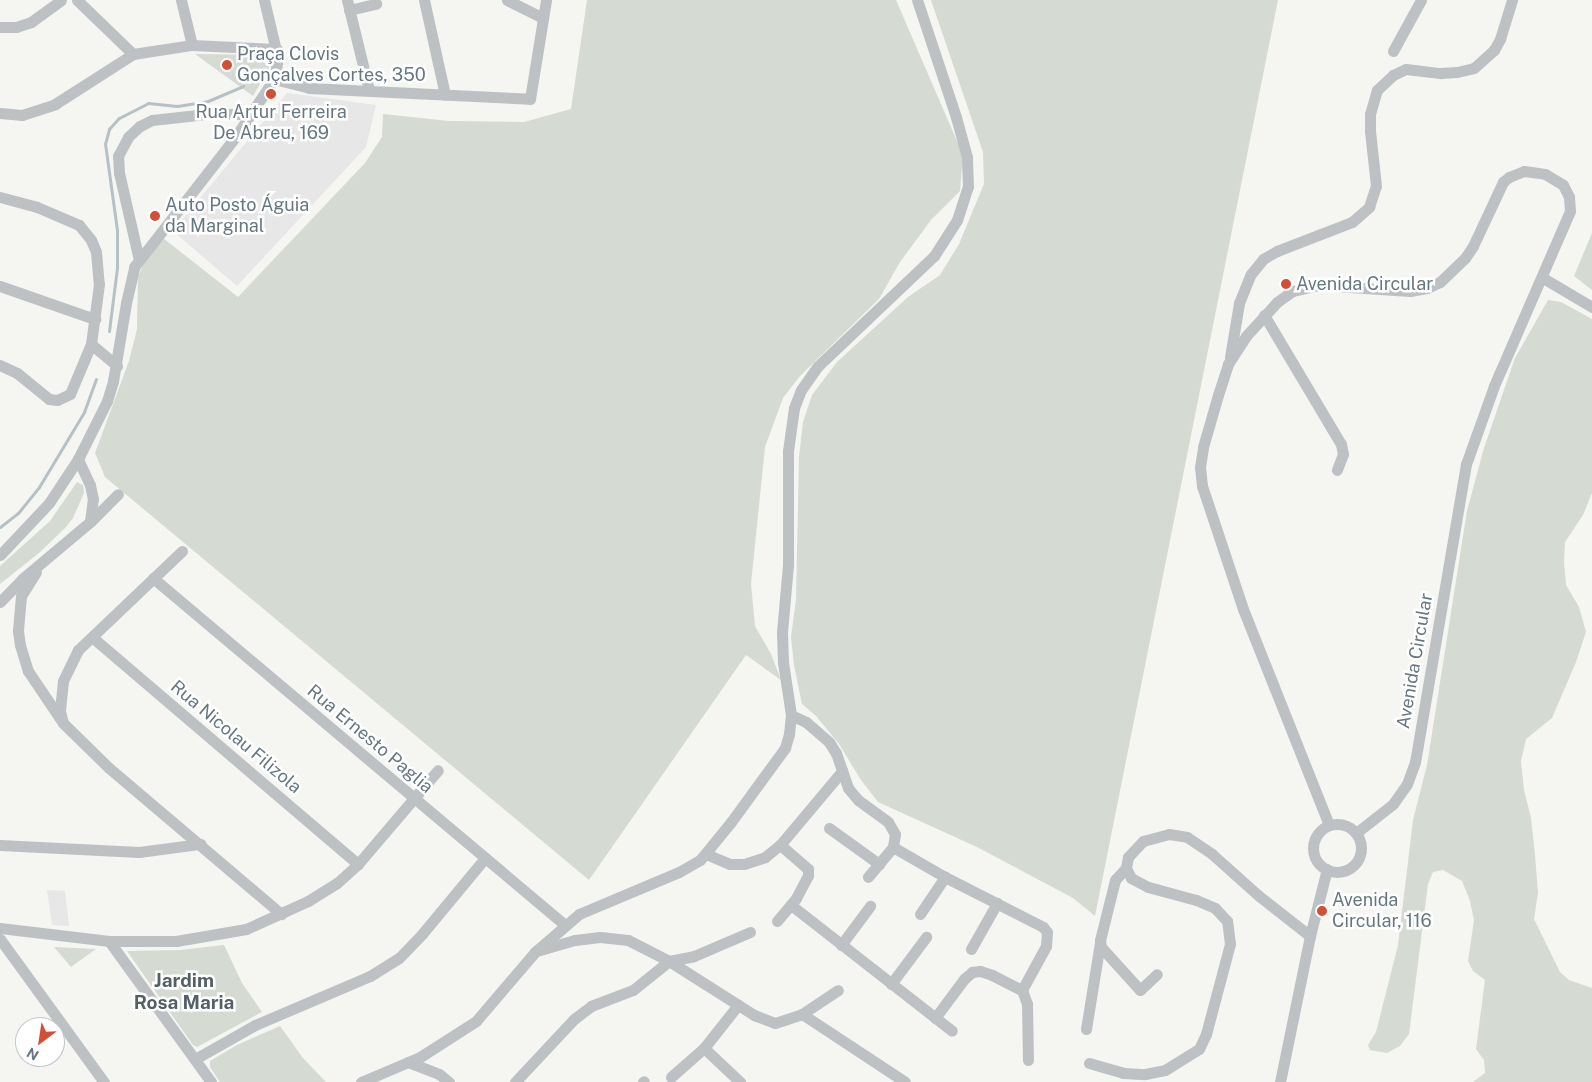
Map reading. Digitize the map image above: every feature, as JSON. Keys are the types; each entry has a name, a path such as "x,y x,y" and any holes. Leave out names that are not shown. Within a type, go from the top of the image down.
{"street":[{"path":"0,27 16,27 30,22 60,0"},
{"path":"77,0 133,54"},
{"path":"181,0 192,46"},
{"path":"0,554 49,503 78,459 106,401 134,267 251,114 274,80 278,67 276,49 264,0"},
{"path":"424,0 445,95"},
{"path":"507,0 543,18"},
{"path":"274,80 308,88 530,99 546,0"},
{"path":"361,1082 408,1062 476,1021 535,952 565,924 579,914 680,872 700,860 785,748 790,734 791,715 783,662 782,632 788,565 788,451 794,408 801,390 818,366 934,256 957,220 968,187 967,157 956,117 916,0"},
{"path":"1393,51 1421,0"},
{"name":"Avenida Circular","path":"1329,825 1243,610 1202,486 1200,467 1203,447 1228,364 1239,303 1251,274 1263,259 1277,250 1352,222 1369,207 1376,186 1370,114 1377,90 1393,75 1406,69 1440,73 1474,68 1494,50 1500,39 1512,0"},
{"path":"369,90 348,5 376,4"},
{"path":"0,113 22,115 54,104 133,54 192,46 276,49"},
{"path":"139,260 119,173 118,156 128,137 140,126 152,120 207,114 251,114"},
{"name":"Avenida Circular","path":"1228,364 1250,331 1264,315 1293,291 1319,284 1410,291 1427,288 1440,282 1466,258 1503,182 1509,177 1524,171 1534,171 1555,179 1567,190 1571,204 1562,232 1494,386 1466,464 1415,762 1407,784 1393,804 1356,833"},
{"path":"0,197 37,207 69,219 85,231 96,252 99,284 94,346 70,394 57,400 49,399 17,373 0,366"},
{"path":"1543,278 1592,307"},
{"path":"0,286 95,318"},
{"path":"1264,315 1341,444 1343,454 1337,470"},
{"path":"94,346 113,362"},
{"path":"78,459 90,485 93,499 90,522"},
{"path":"0,602 22,579 90,522 118,494"},
{"path":"63,723 60,711 63,681 78,650 182,551"},
{"path":"41,565 20,596 18,631 28,672 44,698 63,723 103,762 281,914"},
{"name":"Rua Ernesto Paglia","path":"154,578 414,799 565,924"},
{"name":"Rua Nicolau Filizola","path":"92,637 358,864"},
{"path":"791,715 806,722 829,742 836,753 848,788 858,800 888,822 895,834 893,847 868,877"},
{"path":"0,928 109,941 176,941 246,929 281,914 337,883 358,864 438,770"},
{"path":"706,854 730,864 744,864 765,857 780,844 842,771"},
{"path":"1344,824 1356,833 1361,848 1356,863 1342,871 1327,870 1315,858 1313,851 1316,835 1329,825 1344,824"},
{"path":"829,828 879,864"},
{"path":"1086,1029 1100,943 1115,880 1126,868 1128,857 1133,850 1143,841 1169,834 1187,837 1212,854 1259,896 1310,936"},
{"path":"0,845 139,852 200,844"},
{"path":"777,921 791,905 804,883 808,869 780,844"},
{"path":"893,847 945,877 1043,927 1047,932 1046,946 1022,990"},
{"path":"195,1058 254,1025 370,976 398,958 422,934 485,858"},
{"path":"1089,1063 1122,1073 1145,1074 1165,1070 1182,1062 1199,1049 1206,1034 1230,944 1227,921 1215,908 1196,900 1140,884 1131,878 1126,868"},
{"path":"1280,1082 1310,936 1327,870"},
{"path":"920,914 945,877"},
{"path":"971,949 997,903"},
{"path":"791,905 952,1031"},
{"path":"841,945 870,906"},
{"path":"0,934 22,931"},
{"path":"515,1082 574,1019 591,1006 633,990 669,961 694,956 750,932"},
{"path":"535,952 575,940 600,937 628,940 669,961 738,1006 775,1023 802,1014 838,990"},
{"path":"891,984 926,937"},
{"path":"0,939 4,949 104,1082"},
{"path":"109,941 211,1082"},
{"path":"1100,943 1101,947 1140,990 1157,974"},
{"path":"935,1018 964,979 972,972 980,971 992,975 1022,990 1027,1004 1028,1060"},
{"path":"671,1076 704,1048 738,1006"},
{"path":"802,1014 905,1082"},
{"path":"704,1048 740,1082"},
{"path":"408,1062 439,1074 449,1082"}],"shaded area":[{"path":"587,0 896,0 963,155 960,191 931,220 900,262 879,299 800,376 783,398 765,447 751,584 755,626 771,654 781,680 746,655 589,880 105,477 95,453 129,361 137,329 138,277 146,258 163,238 238,297 365,163 382,137 383,114 449,121 524,122 571,109"},
{"path":"931,0 1278,0 1095,916 1073,898 979,848 878,802 861,780 839,744 816,716 802,704 794,665 791,637 796,600 799,457 803,422 812,395 837,362 908,297 940,275 959,244 984,184 983,152"},
{"path":"195,54 269,55 269,69 253,96"},
{"path":"287,93 376,105 366,147 237,286 173,231"},
{"path":"1592,233 1592,290 1574,276"},
{"path":"1548,300 1561,302 1592,319 1592,493 1583,515 1565,542 1564,562 1566,585 1579,607 1586,632 1576,662 1552,718 1526,739 1521,761 1535,855 1538,893 1534,919 1560,972 1569,980 1592,988 1592,1082 1473,1082 1485,1073 1484,1060 1476,1049 1485,980 1473,971 1468,961 1474,920 1470,901 1462,881 1443,870 1433,872 1428,884 1409,1034 1400,1046 1387,1053 1370,1050 1368,1045 1376,1032 1398,945 1413,820 1427,765 1467,511 1484,448 1515,358"},
{"path":"77,482 83,485 84,493 73,518 39,553 0,584 0,566 50,521"},
{"path":"47,890 65,891 69,926 52,925"},
{"path":"224,945 242,983 262,1012 197,1047 193,1045 127,951 180,950"},
{"path":"54,947 96,949 71,967"},
{"path":"280,1026 303,1058 326,1082 220,1082 210,1067 210,1061 237,1045"}],"waterway":[{"path":"109,331 117,268 117,230 105,144 109,129 119,118 148,103 177,106 208,101 243,86"},
{"path":"0,527 18,513 39,487 84,412 96,379"}],"place":[{"name":"Praça Clovis Gonçalves Cortes, 350","path":"227,65"},
{"name":"Rua Artur Ferreira De Abreu, 169","path":"271,94"},
{"name":"Auto Posto Águia da Marginal","path":"155,216"},
{"name":"Avenida Circular","path":"1286,284"},
{"name":"Avenida Circular, 116","path":"1322,911"}],"district":[{"name":"Jardim Rosa Maria","path":"184,992"}]}
